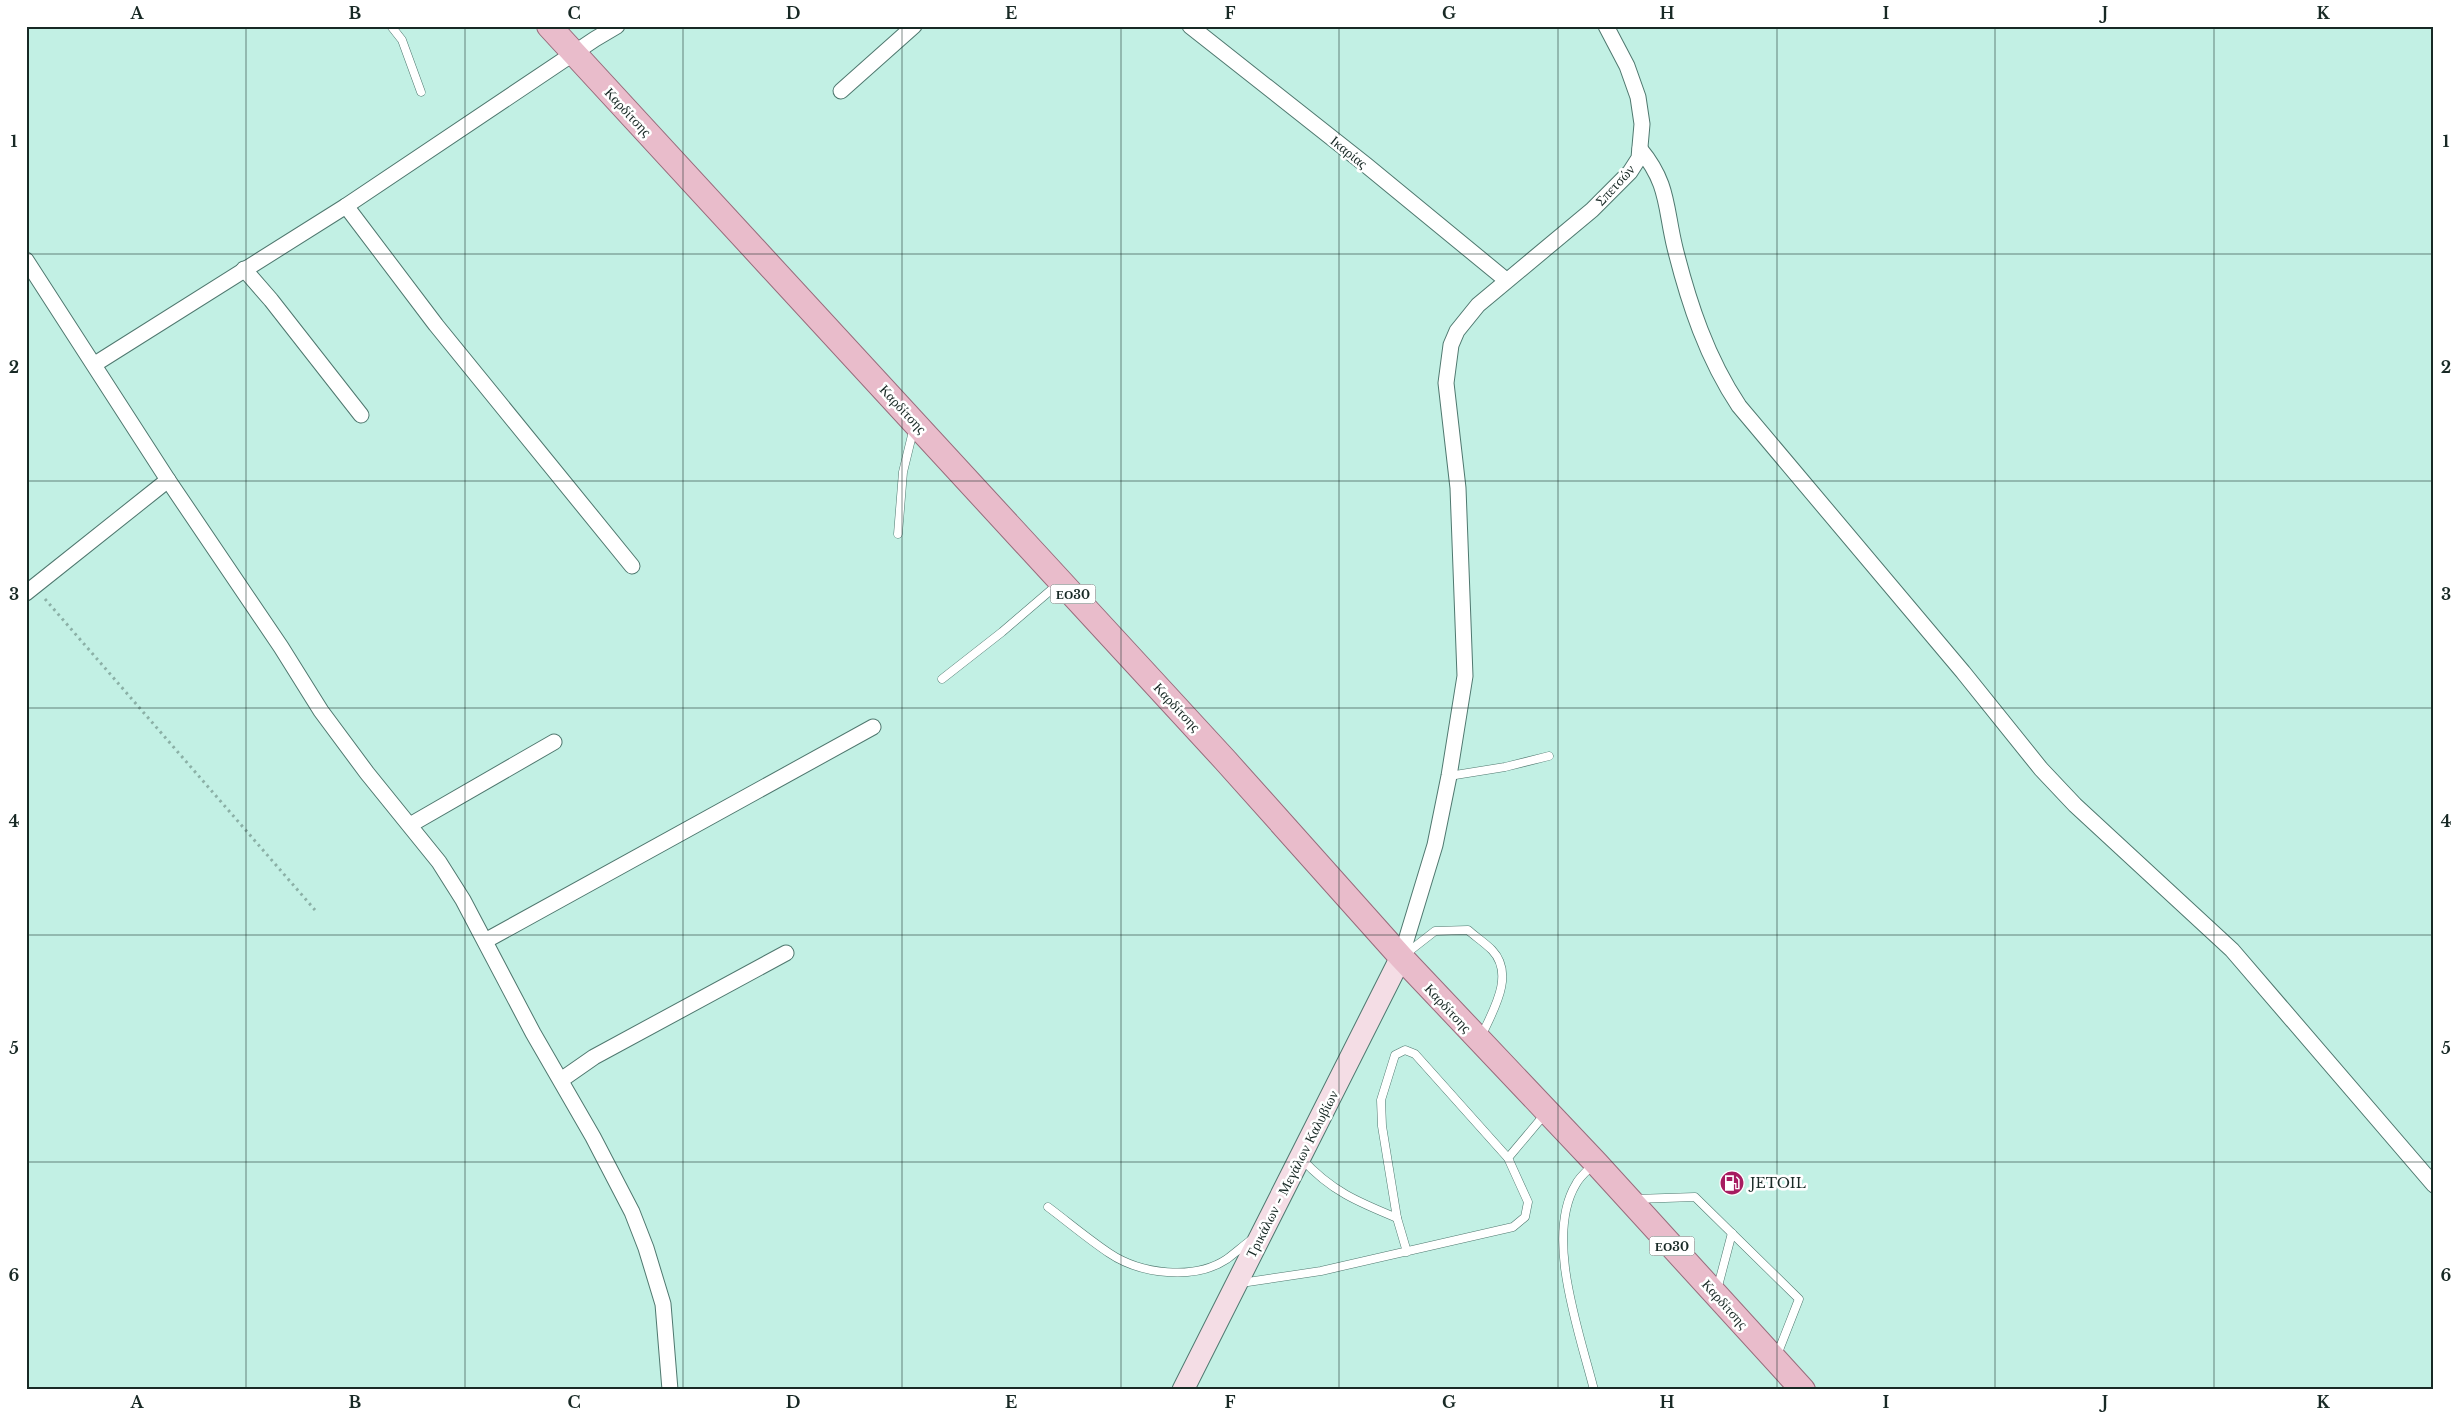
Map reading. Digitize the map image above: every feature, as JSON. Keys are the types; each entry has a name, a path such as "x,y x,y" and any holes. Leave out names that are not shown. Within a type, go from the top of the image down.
{"main road":[{"name":"Καρδίτσης","path":"549,26 1225,760 1401,957 1596,1163 1803,1390"}],"street":[{"path":"95,364 346,206 617,26"},
{"path":"841,91 914,26"},
{"name":"Ικαρίας","path":"1190,26 1366,165 1506,280"},
{"name":"Σπετσών","path":"1401,957 1435,845 1449,776 1465,676 1465,635 1458,488 1446,382 1451,345 1457,331 1478,305 1592,210 1630,172 1639,158 1642,124 1638,97 1627,66 1606,26"},
{"path":"1640,149 1654,166 1661,182 1674,246 1697,325 1725,385 1750,420 1908,606 2042,769 2075,805 2232,950 2434,1185"},
{"path":"346,206 436,326 632,566"},
{"path":"26,260 95,364 168,480 282,647 321,711 367,773 444,870 485,941 533,1033 561,1080 632,1212 646,1248 663,1304 670,1390"},
{"path":"244,269 361,416"},
{"path":"30,590 168,480"},
{"path":"485,941 873,727"},
{"path":"410,825 554,742"},
{"path":"561,1080 594,1057 786,953"},
{"name":"Τρικάλων - Μεγάλων Καλυβίων","path":"1183,1390 1401,957"}],"lane":[{"path":"391,26 402,40 420,92"},
{"path":"898,534 903,472 916,423"},
{"path":"942,679 1061,582"},
{"path":"1449,776 1506,767 1548,756"},
{"path":"1401,957 1435,931 1468,930 1494,951 1503,974 1501,988 1479,1041"},
{"path":"1237,1284 1321,1272 1407,1252 1513,1227 1525,1216 1528,1202 1508,1158 1415,1054 1405,1050 1395,1055 1381,1100 1382,1126 1397,1218 1407,1252"},
{"path":"1508,1158 1547,1111"},
{"path":"1300,1158 1317,1176 1350,1199 1397,1218"},
{"path":"1594,1390 1565,1272 1564,1230 1575,1185 1596,1163"},
{"path":"1629,1199 1695,1196 1799,1299 1776,1359"},
{"path":"1048,1207 1110,1254 1141,1267 1178,1272 1197,1270 1225,1260 1266,1227"},
{"path":"1716,1294 1732,1233"}],"path":[{"path":"30,590 315,910"}],"place":[{"name":"JETOIL","path":"1732,1183"}]}
